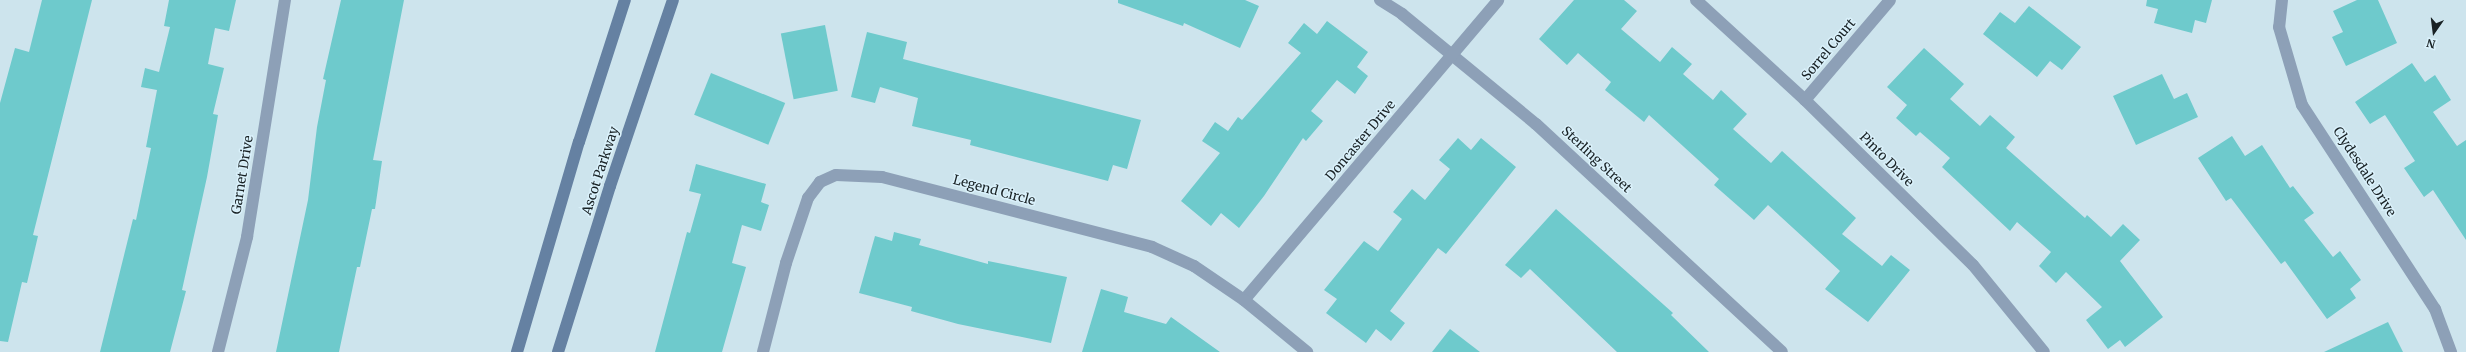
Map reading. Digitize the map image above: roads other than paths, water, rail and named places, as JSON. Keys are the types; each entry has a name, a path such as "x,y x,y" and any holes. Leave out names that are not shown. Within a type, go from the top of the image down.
{"main road":[{"path":"517,352 579,142 625,0"},
{"name":"Ascot Parkway","path":"558,352 610,186 673,0"}],"street":[{"name":"Garnet Drive","path":"218,352 246,237 285,0"},
{"name":"Sterling Street","path":"1380,0 1402,14 1451,56 1536,124 1782,352"},
{"name":"Doncaster Drive","path":"1244,300 1498,0"},
{"name":"Pinto Drive","path":"1696,0 1805,100 1973,266 2044,352"},
{"name":"Sorrel Court","path":"1805,100 1890,0"},
{"name":"Clydesdale Drive","path":"2282,0 2279,27 2302,104 2435,309 2451,352"},
{"name":"Legend Circle","path":"762,352 786,263 808,198 820,182 836,175 882,177 1152,247 1194,266 1244,300 1307,352"}]}
